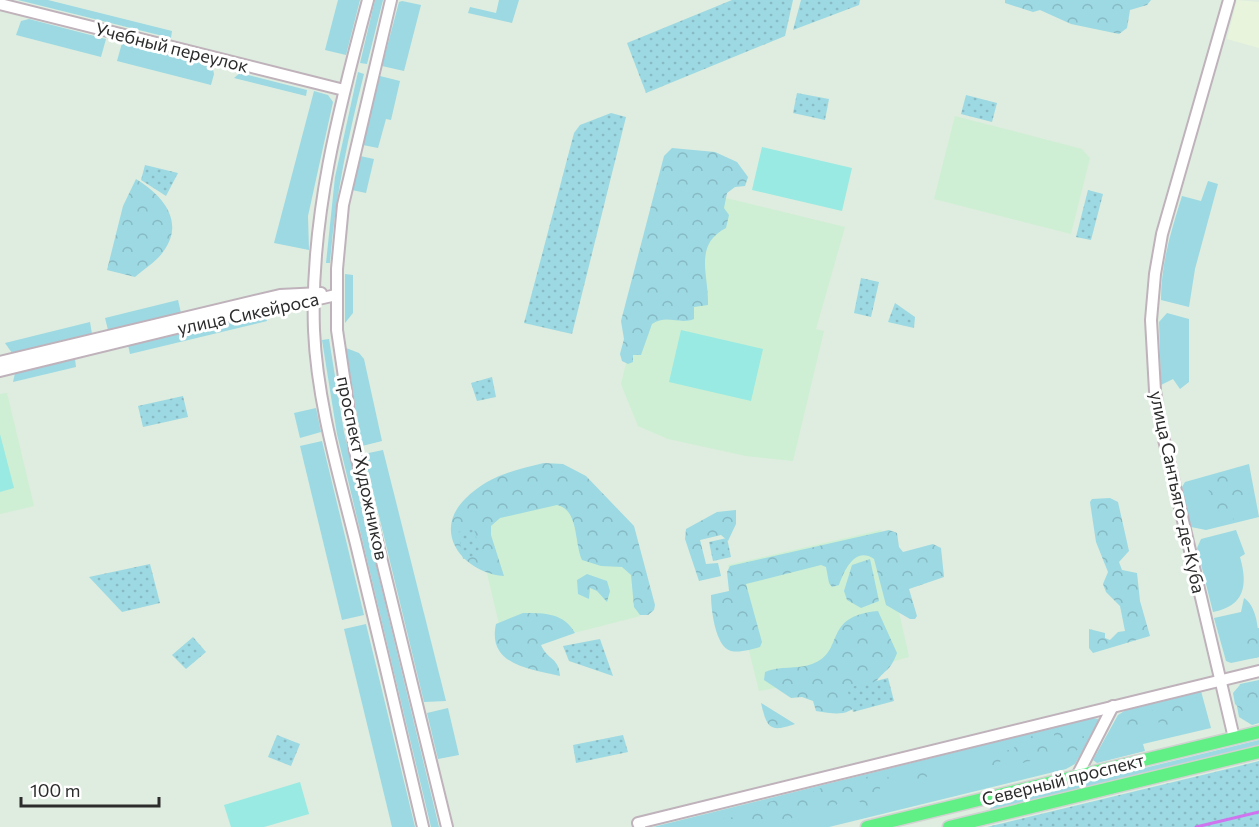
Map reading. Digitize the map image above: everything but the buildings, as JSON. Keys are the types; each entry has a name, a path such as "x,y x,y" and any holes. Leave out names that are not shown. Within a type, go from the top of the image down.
{"main road":[{"name":"Северный проспект","path":"867,827 1259,732"},
{"name":"Северный проспект","path":"949,827 1259,752"},
{"path":"982,799 978,806 980,813 987,818"}],"street":[{"name":"проспект Художников","path":"368,0 344,90 320,206 314,333 330,435 423,827"},
{"name":"проспект Художников","path":"391,0 347,179 340,224 336,295 342,373 355,451 447,827"},
{"name":"улица Сантьяго-де-Куба","path":"1229,0 1162,234 1151,320 1161,428 1234,738"},
{"name":"Учебный переулок","path":"0,4 344,90"},
{"name":"улица Сикейроса","path":"0,362 280,295 336,295"},
{"name":"улица Сикейроса","path":"0,371 314,296"},
{"path":"640,827 639,823 1259,671"},
{"path":"1077,776 1113,706"}],"shaded area":[{"path":"1237,0 1259,2 1259,48 1227,39"},
{"path":"955,116 1082,149 1090,158 1071,234 934,199"},
{"path":"762,147 852,168 842,211 752,190"},
{"path":"660,182 845,227 816,329 824,331 793,461 746,456 668,439 638,426 621,384 639,311"},
{"path":"681,330 763,349 751,401 669,382"},
{"path":"7,393 34,506 0,514 0,394"},
{"path":"0,434 14,488 0,492"},
{"path":"568,472 620,524 640,616 539,642 499,624 469,497"},
{"path":"881,530 909,657 846,674 759,691 728,565"},
{"path":"300,782 309,814 264,827 231,827 224,805"}],"green space":[{"path":"18,0 48,0 172,31 171,38"},
{"path":"338,0 360,0 346,55 325,50"},
{"path":"375,0 383,0 367,64 360,63"},
{"path":"499,0 519,0 512,23 468,13 470,7 496,13"},
{"path":"732,0 793,0 785,36 646,93 627,43"},
{"path":"801,0 860,0 859,5 793,30"},
{"path":"1005,0 1151,0 1147,5 1130,10 1127,28 1119,34 1071,24 1040,10 1033,12 1005,3"},
{"path":"399,2 421,5 404,71 382,66"},
{"path":"29,19 106,39 101,57 16,35 21,21"},
{"path":"122,43 212,65 214,74 211,85 117,61"},
{"path":"358,72 364,74 343,168 330,263 326,263 335,177"},
{"path":"240,73 307,90 306,96 234,78"},
{"path":"380,76 400,81 391,120 386,119 378,148 363,145"},
{"path":"314,91 328,95 333,102 308,216 309,250 274,243"},
{"path":"797,93 829,99 825,120 793,113"},
{"path":"966,95 997,103 992,122 961,114"},
{"path":"611,113 626,117 572,334 524,323 574,133 580,125"},
{"path":"672,148 715,152 737,162 748,177 745,186 735,187 727,193 724,208 729,215 726,228 709,243 706,252 708,305 694,307 694,319 689,321 663,320 652,324 641,355 633,355 633,362 628,364 622,361 620,354 624,339 621,321 664,156"},
{"path":"360,156 374,159 366,193 352,190"},
{"path":"145,165 178,173 166,196 141,180"},
{"path":"136,179 146,185 162,201 168,210 172,230 170,241 160,256 135,277 107,270 123,206"},
{"path":"1208,181 1218,184 1195,269 1189,307 1161,300 1165,261 1182,196 1201,201"},
{"path":"1088,190 1103,194 1091,240 1076,237"},
{"path":"345,274 353,275 353,313 345,323"},
{"path":"861,278 879,282 871,317 854,313"},
{"path":"178,300 181,313 108,330 105,318"},
{"path":"895,303 915,317 914,328 888,322"},
{"path":"265,313 267,321 130,354 128,345"},
{"path":"1167,313 1189,319 1189,382 1180,389 1173,379 1161,385 1159,322"},
{"path":"90,322 92,334 12,353 5,343"},
{"path":"329,339 344,432 439,827 431,827 337,434 322,340"},
{"path":"346,348 359,353 364,359 382,441 362,446"},
{"path":"75,359 76,367 13,382 15,373"},
{"path":"492,377 496,397 477,401 471,383"},
{"path":"183,396 188,417 143,427 138,406"},
{"path":"316,408 321,432 300,438 294,413"},
{"path":"322,441 364,615 342,620 300,446"},
{"path":"383,450 446,701 424,702 364,454"},
{"path":"544,463 563,464 586,476 634,526 655,605 654,610 648,615 640,615 634,607 631,575 622,567 601,566 582,560 569,513 557,505 500,518 491,526 491,535 504,576 476,567 457,549 452,538 451,525 455,512 465,499 492,479"},
{"path":"1249,464 1259,517 1206,530 1191,527 1182,487 1185,482"},
{"path":"1240,468 1245,469 1248,474 1245,488 1251,500 1247,504 1234,503 1232,511 1234,519 1225,524 1221,523 1214,519 1207,510 1205,502 1211,494 1207,488 1207,482 1222,474 1228,479 1232,472"},
{"path":"1110,498 1118,502 1129,551 1119,562 1122,570 1137,573 1140,601 1150,636 1093,653 1089,648 1089,629 1105,633 1105,638 1110,640 1118,632 1125,631 1120,606 1106,592 1103,584 1108,572 1096,542 1090,502 1092,499"},
{"path":"736,510 736,524 728,541 721,535 700,540 706,564 718,563 721,576 699,581 685,539 686,529 717,512"},
{"path":"474,529 481,555 463,559 458,532"},
{"path":"889,530 897,533 899,547 903,552 933,544 941,548 944,577 909,589 917,616 915,619 910,619 886,605 874,559 861,556 847,567 839,585 832,587 826,567 821,565 746,584 762,642 760,647 731,651 721,642 715,626 711,595 729,591 727,572 730,566"},
{"path":"1236,530 1245,554 1240,557 1244,577 1242,593 1232,605 1213,612 1197,548 1201,539"},
{"path":"727,538 731,557 713,561 709,542"},
{"path":"870,559 879,601 861,608 847,600 844,591 852,565"},
{"path":"150,564 160,603 122,612 89,577"},
{"path":"587,574 607,581 610,591 607,602 597,591 590,588 589,599 578,594 577,580"},
{"path":"1244,598 1253,608 1258,632 1259,657 1231,663 1226,661 1214,618 1241,612"},
{"path":"878,611 897,653 890,667 852,710 838,713 816,711 813,701 802,697 791,698 764,680 765,672 806,666 822,658 829,651 841,627 848,620 860,614"},
{"path":"523,613 546,614 560,618 571,626 575,633 541,645 557,665 560,676 513,663 504,657 498,648 495,638 496,624"},
{"path":"366,624 415,827 392,827 344,629"},
{"path":"1259,628 1259,657 1249,658 1244,654 1246,630"},
{"path":"193,637 206,652 186,669 172,655"},
{"path":"600,639 613,676 569,661 563,646"},
{"path":"888,678 894,701 853,712 847,688"},
{"path":"1259,680 1259,723 1252,725 1239,717 1235,696 1240,684"},
{"path":"1259,685 1259,701 1253,703 1250,713 1245,713 1235,704 1233,693 1239,686"},
{"path":"1201,691 1211,728 1143,744 1145,751 1097,763 1093,760 1118,715 1126,710"},
{"path":"1195,697 1200,699 1199,705 1190,713 1172,714 1173,725 1169,729 1161,728 1158,721 1152,719 1142,733 1131,735 1122,723 1130,715 1145,714 1175,701"},
{"path":"761,703 795,724 780,728 770,726"},
{"path":"448,708 459,755 438,759 427,713"},
{"path":"1093,718 1098,719 1098,724 1075,764 1066,769 829,827 653,827"},
{"path":"1066,726 1080,727 1080,734 1085,737 1083,748 1067,754 1059,753 1053,731"},
{"path":"277,735 300,744 291,766 268,757"},
{"path":"623,735 628,752 576,763 573,745"},
{"path":"1036,735 1045,742 1048,752 1045,757 1008,767 1007,762 1001,760 995,772 976,772 973,760 982,755 990,764 993,746 1002,744 1007,750 1013,750 1018,740"},
{"path":"1259,740 1259,747 994,811 990,809 993,805"},
{"path":"1259,761 1259,827 987,827 1223,770"},
{"path":"929,763 934,767 932,774 918,781 908,778 901,790 880,786 880,794 872,797 868,807 863,807 858,799 851,803 839,802 824,811 800,815 772,825 763,820 758,823 748,819 741,823 742,827 724,827 722,821 725,817 741,818 749,808 757,810 775,800 796,802 828,785 846,780 864,779 874,773 898,780 900,769"}],"waterway":[{"path":"1196,827 1259,812"}]}
